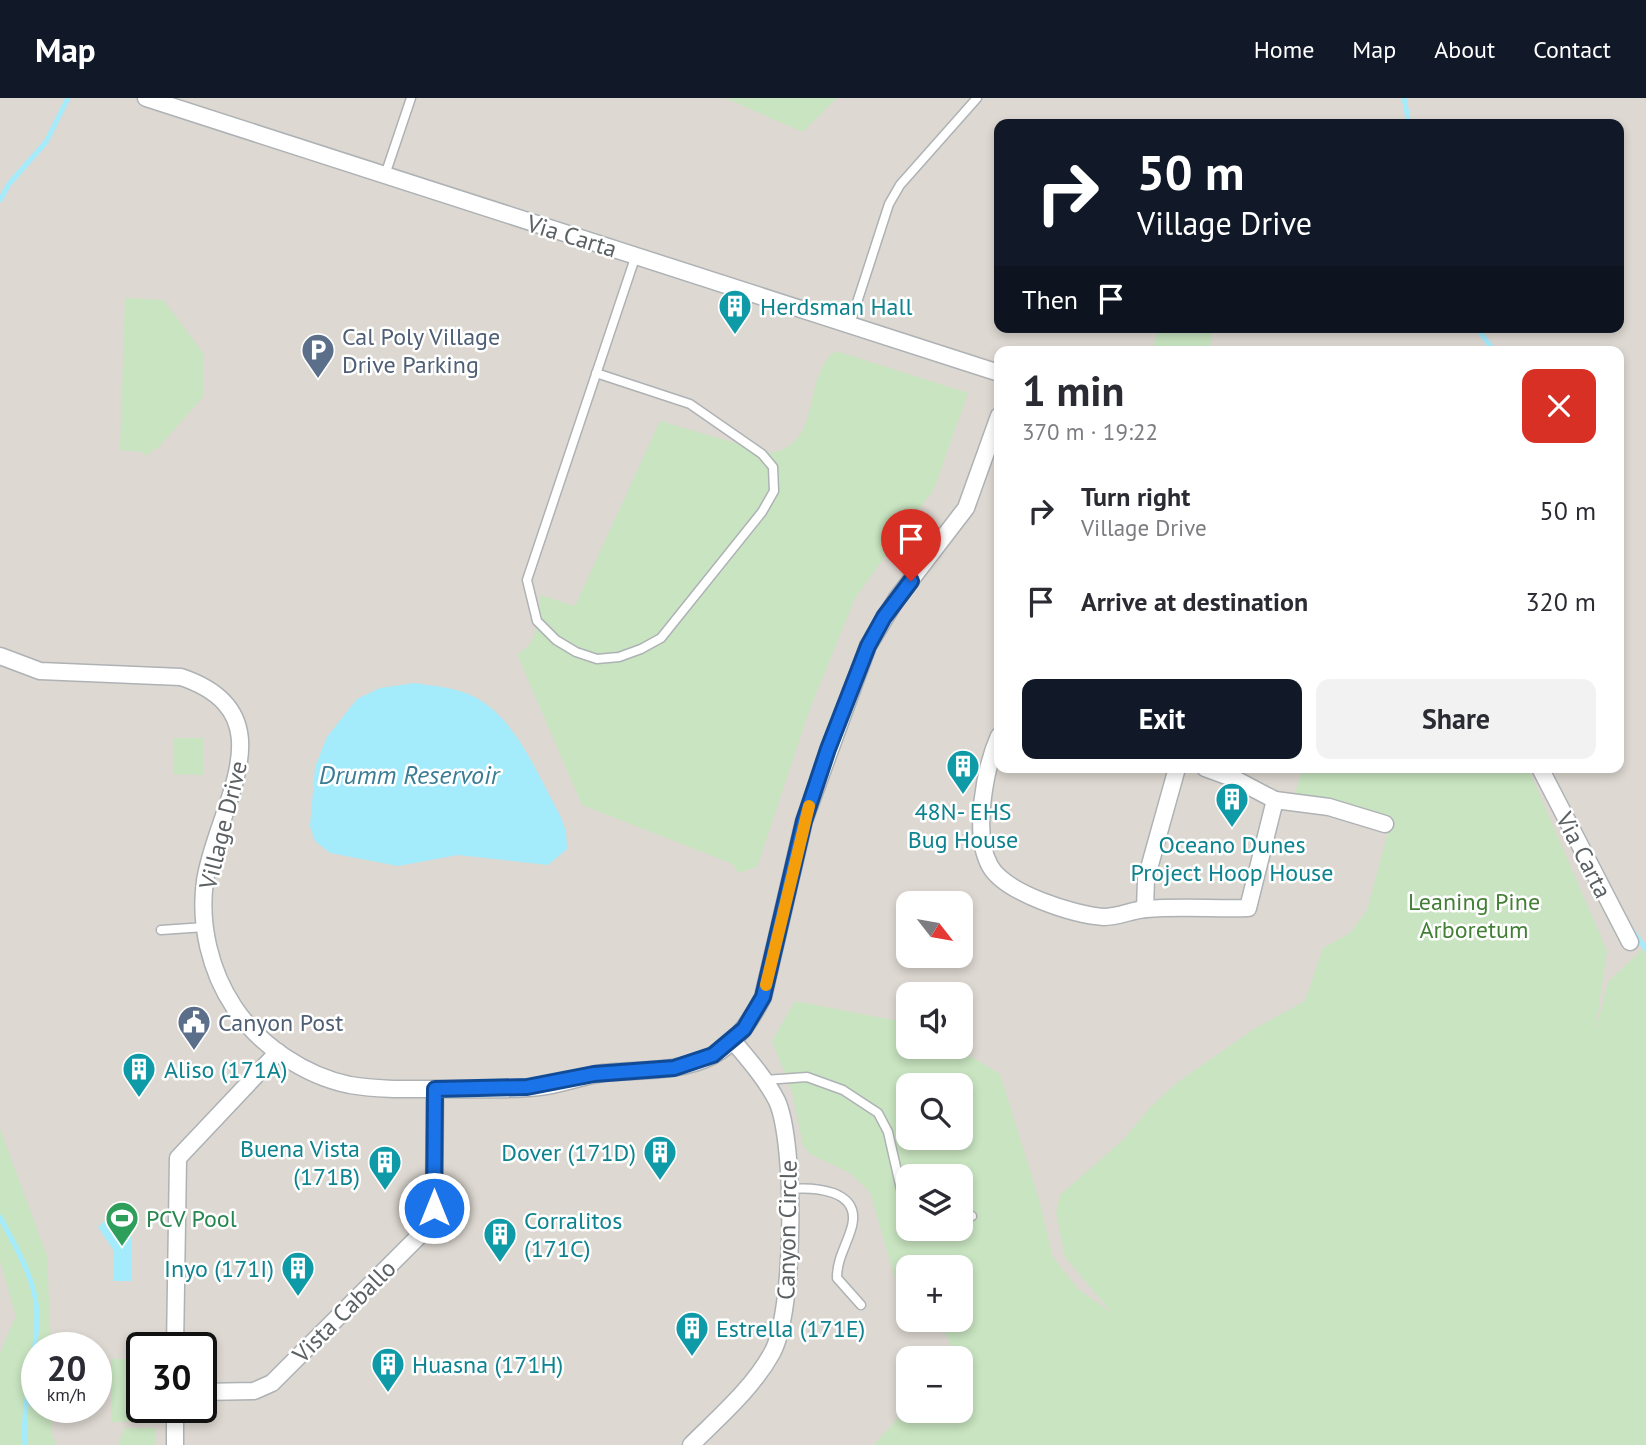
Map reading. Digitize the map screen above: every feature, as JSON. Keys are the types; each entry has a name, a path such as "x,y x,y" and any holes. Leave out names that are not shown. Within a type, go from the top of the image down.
{"street":[{"name":"Via Carta","path":"146,98 994,371"},
{"name":"Village Drive","path":"0,656 40,671 181,677 206,687 226,705 239,729 242,749 238,774 206,879 205,927 213,963 234,1008 264,1042 301,1067 349,1085 382,1089 533,1087 594,1074 674,1068 713,1055 733,1041 750,1021 763,997 804,821 868,646 890,607 966,508 994,430"},
{"path":"994,754 982,798 984,845 989,865 1003,883 1059,907 1106,917 1145,909 1248,908 1275,800"},
{"path":"1145,909 1146,879 1176,773"},
{"path":"1219,773 1275,800 1329,807 1385,824"},
{"name":"Via Carta","path":"1543,773 1630,942"},
{"name":"Canyon Circle","path":"691,1445 750,1385 773,1351 786,1306 790,1266 787,1133 776,1100 733,1041"},
{"path":"175,1332 178,1158 278,1052"},
{"name":"Vista Caballo","path":"217,1392 254,1391 272,1383 422,1233 434,1208 435,1089"},
{"path":"175,1423 175,1445"}],"lane":[{"path":"384,176 411,98"},
{"path":"850,324 889,204 900,185 977,98"},
{"path":"596,373 690,404 762,454 773,467 774,491 762,512 661,638 619,657 597,659 576,652 546,631 537,621 527,580 596,373 636,255"},
{"path":"161,930 205,927"},
{"path":"762,1080 807,1077 842,1090 878,1113 888,1132 896,1167"},
{"path":"788,1189 828,1190 847,1202 853,1213 852,1225 837,1262 837,1278 861,1305"}],"shaded area":[{"path":"0,98 1646,98 1646,1445 0,1445"}],"green space":[{"path":"725,98 837,98 803,132"},
{"path":"125,298 163,300 204,354 203,397 156,450 153,449 147,456 143,452 120,450"},
{"path":"1158,333 1212,333 1210,346 1153,346"},
{"path":"836,351 968,393 934,489 855,598 809,711 757,867 738,873 733,864 582,805 517,654 530,644 534,636 540,595 575,606 660,421 770,453 787,447 798,437 806,424 818,377 825,362"},
{"path":"173,738 203,738 203,775 173,774"},
{"name":"Leaning Pine Arboretum","path":"1301,773 1530,773 1607,951 1595,1034 1608,982 1646,946 1646,1445 874,1445 896,1420 896,1423 973,1423 973,1346 951,1346 944,1332 973,1332 973,1255 896,1255 895,1279 870,1192 850,1173 812,1155 803,1146 792,1091 772,1041 795,1001 896,1021 896,1059 973,1058 1000,1074 1038,1196 1053,1257 1078,1289 1113,1314 1065,1257 1056,1213 1060,1195 1123,1140 1175,1084 1254,1029 1305,1001 1323,948 1350,933 1367,910 1390,825 1294,796"},
{"path":"0,1129 47,1256 50,1332 21,1332 21,1423 51,1423 56,1445 0,1445 0,1353 16,1316 0,1261"},
{"path":"112,1359 126,1359 126,1422 112,1422"},
{"path":"125,1428 156,1428 156,1445 118,1445"}],"water":[{"name":"Drumm Reservoir","path":"415,683 476,697 508,725 536,770 566,831 567,849 548,865 458,855 398,866 330,853 315,841 310,826 315,767 327,737 357,699 380,688"},
{"name":"PCV Pool","path":"107,1219 132,1219 132,1281 114,1281 114,1251 98,1227"}],"waterway":[{"path":"0,200 9,184 46,142 68,98"},
{"path":"1404,98 1408,119"},
{"path":"1481,333 1490,346"},
{"path":"1631,929 1646,949"},
{"path":"0,1217 27,1270 36,1303 36,1337 26,1409 25,1445"}],"slow traffic":[{"path":"766,985 809,806"}],"place":[{"name":"Herdsman Hall","path":"735,336"},
{"name":"Cal Poly Village Drive Parking","path":"318,380"},
{"name":"48N- EHS Bug House","path":"963,796"},
{"name":"Oceano Dunes Project Hoop House","path":"1232,829"},
{"name":"Canyon Post","path":"194,1052"},
{"name":"Aliso (171A)","path":"139,1099"},
{"name":"Dover (171D)","path":"660,1182"},
{"name":"Buena Vista (171B)","path":"385,1192"},
{"name":"PCV Pool","path":"122,1248"},
{"name":"Corralitos (171C)","path":"500,1264"},
{"name":"Inyo (171I)","path":"298,1298"},
{"name":"Estrella (171E)","path":"692,1358"},
{"name":"Huasna (171H)","path":"388,1394"}],"route":[{"path":"434,1208 435,1089 546,1086 594,1074 674,1068 696,1063 713,1055 733,1041 744,1029 763,997 804,821 828,749 868,646 884,617 911,581"}]}
